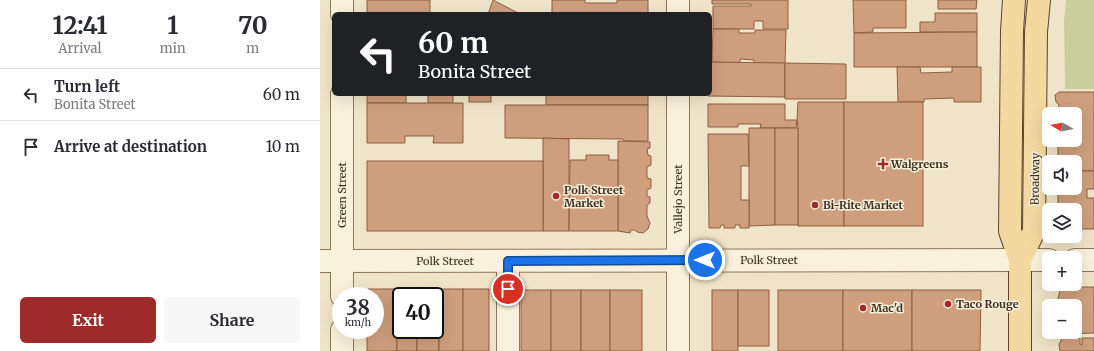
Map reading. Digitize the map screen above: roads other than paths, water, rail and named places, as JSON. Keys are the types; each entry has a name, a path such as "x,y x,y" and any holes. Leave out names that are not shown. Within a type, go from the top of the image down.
{"main road":[{"name":"Broadway","path":"1014,0 1012,31 1010,231 1020,260 1020,351"},
{"name":"Broadway","path":"1020,260 1034,231 1036,32 1039,0"}],"street":[{"path":"342,0 342,12"},
{"path":"678,0 678,12"},
{"name":"Green Street","path":"342,96 342,287"},
{"name":"Vallejo Street","path":"678,96 678,351"},
{"name":"Polk Street","path":"320,261 1042,260"},
{"path":"1082,260 1094,260"},
{"path":"508,261 508,351"},
{"path":"342,339 342,351"}],"place":[{"name":"Walgreens","path":"883,164"},
{"name":"Polk Street Market","path":"556,196"},
{"name":"Bi-Rite Market","path":"815,205"},
{"name":"Taco Rouge","path":"948,304"},
{"name":"Mac'd","path":"863,308"}]}
